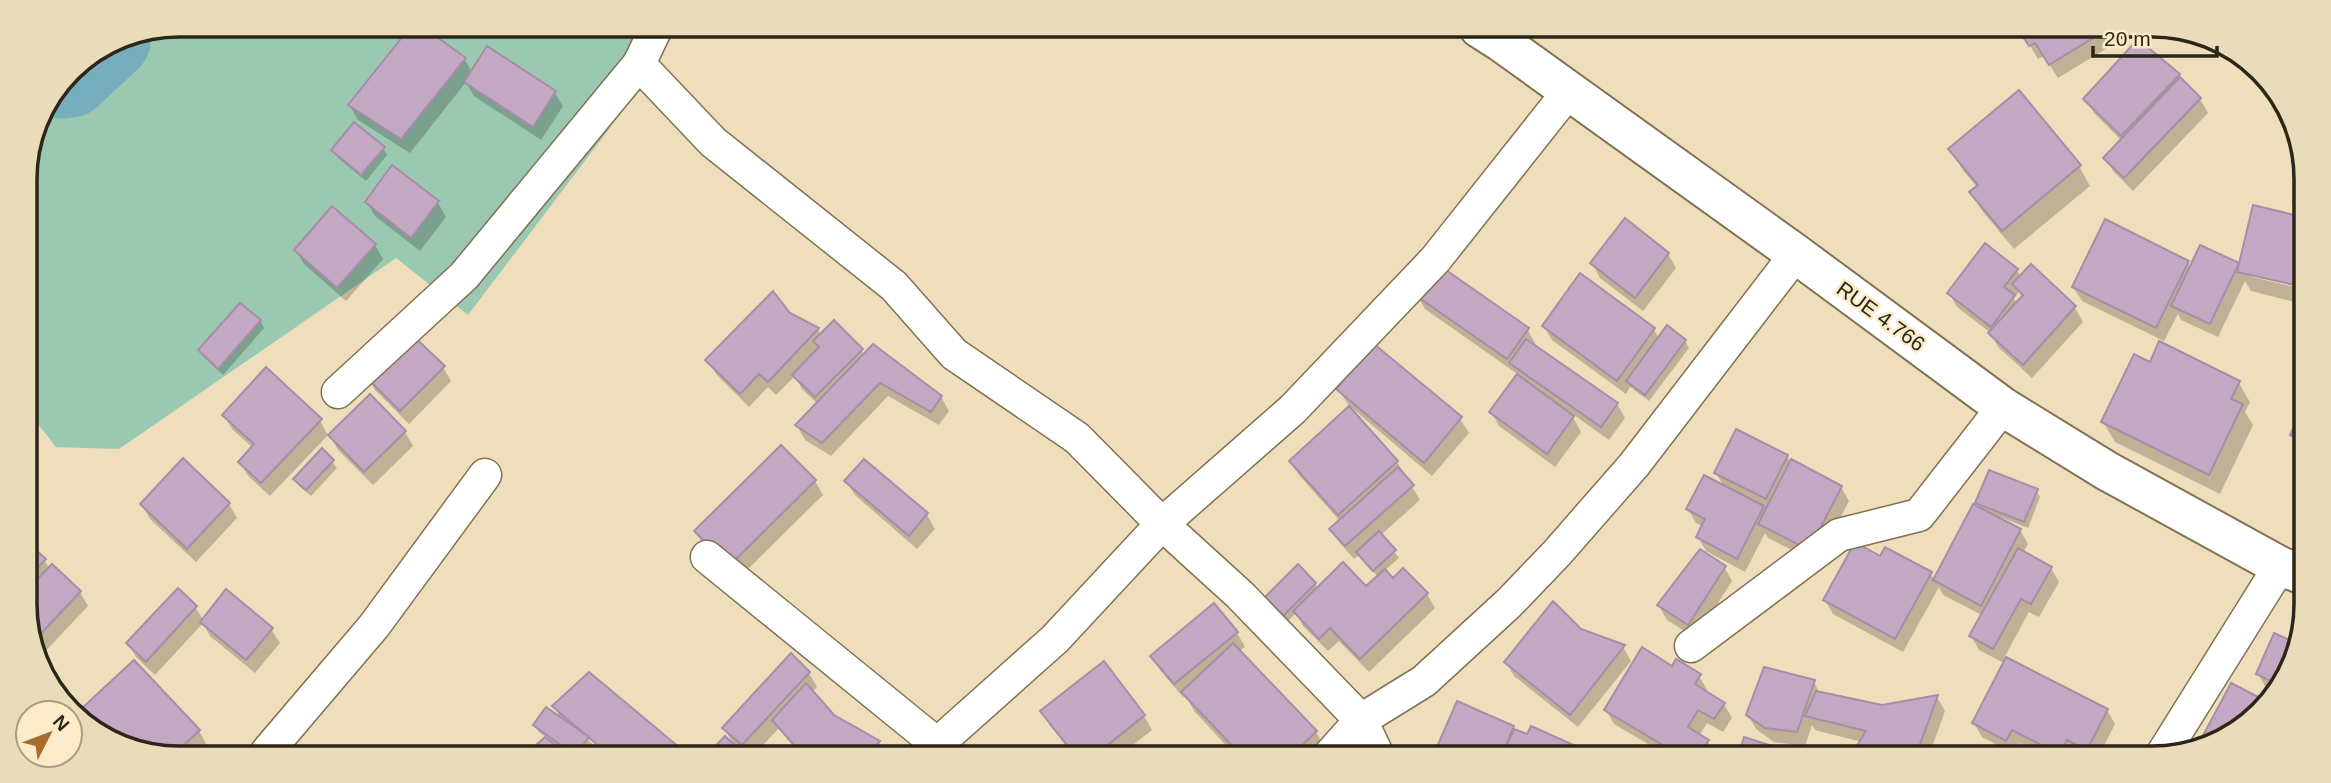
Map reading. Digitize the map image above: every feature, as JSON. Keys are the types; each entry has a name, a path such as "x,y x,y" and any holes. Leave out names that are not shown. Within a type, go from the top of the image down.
{"street":[{"path":"338,392 464,276 639,64 652,37"},
{"name":"RUE 4.766","path":"1503,37 1569,91 2003,407 2106,471 2291,570"},
{"path":"639,64 713,142 894,286 954,354 1077,438 1161,524 1240,595 1362,720 1374,746"},
{"path":"935,746 1055,639 1161,524 1293,409 1435,260 1569,91"},
{"path":"1338,746 1362,720 1424,681 1510,603 1557,553 1634,465 1796,254"},
{"path":"1691,646 1839,535 1919,516 2003,407"},
{"path":"272,746 374,626 485,475"},
{"path":"707,557 926,746"},
{"path":"2169,745 2291,570"}],"green space":[{"path":"179,37 672,37 606,133 468,315 396,258 119,449 56,447 37,423 37,169 39,151 51,116 66,92 92,66 133,44 151,39"}],"building":[{"path":"402,37 437,37 466,58 401,139 348,105"},
{"path":"2023,37 2095,37 2049,65 2035,43 2029,46"},
{"path":"2138,39 2180,74 2121,136 2083,99"},
{"path":"487,46 556,91 533,127 464,82"},
{"path":"2180,77 2201,98 2124,178 2103,158"},
{"path":"2019,90 2081,165 2002,231 1969,192 1978,185 1948,149"},
{"path":"354,122 385,147 361,175 331,150"},
{"path":"392,165 439,201 411,238 365,202"},
{"path":"2253,205 2294,215 2294,285 2237,272"},
{"path":"332,206 376,244 337,288 294,250"},
{"path":"1625,218 1669,253 1635,298 1590,263"},
{"path":"2105,219 2189,261 2156,328 2072,287"},
{"path":"1985,243 2018,269 2004,287 2015,295 1991,327 1947,293"},
{"path":"2200,245 2239,263 2210,324 2171,306"},
{"path":"1436,263 1529,328 1507,359 1415,295"},
{"path":"2031,264 2076,306 2023,365 1988,333 2023,295 2012,284"},
{"path":"1580,273 1655,328 1617,381 1542,326"},
{"path":"773,291 790,313 819,328 768,382 759,374 740,394 705,360"},
{"path":"240,303 261,320 218,369 198,350"},
{"path":"834,320 863,349 815,397 792,375 819,347 813,341"},
{"path":"1667,325 1686,340 1645,395 1626,381"},
{"path":"409,332 445,366 400,411 365,376"},
{"path":"1526,339 1618,403 1601,427 1509,363"},
{"path":"2159,341 2240,381 2231,399 2243,404 2209,475 2101,422 2134,354 2150,362"},
{"path":"873,344 942,396 931,412 880,383 822,443 795,425"},
{"path":"1374,344 1462,417 1424,463 1336,389"},
{"path":"266,367 322,419 261,483 238,462 254,444 222,415"},
{"path":"1517,374 1574,416 1547,454 1489,412"},
{"path":"370,394 406,431 364,472 328,435"},
{"path":"1349,406 1398,461 1338,515 1289,461"},
{"path":"1736,429 1788,455 1766,499 1714,473"},
{"path":"781,445 816,480 729,566 694,531"},
{"path":"322,448 334,460 306,490 293,479"},
{"path":"183,458 230,503 187,549 140,504"},
{"path":"864,459 928,513 909,536 844,481"},
{"path":"1791,459 1842,486 1809,550 1758,524"},
{"path":"1398,467 1414,485 1345,546 1329,529"},
{"path":"1989,470 2038,489 2024,522 1975,503"},
{"path":"1704,475 1764,506 1737,559 1696,537 1705,519 1686,509"},
{"path":"1973,504 2021,529 1981,606 1933,580"},
{"path":"1379,531 1396,550 1373,571 1356,552"},
{"path":"1855,542 1880,556 1885,547 1932,572 1895,639 1823,600"},
{"path":"2018,548 2052,567 2031,604 2021,599 1993,649 1969,636"},
{"path":"1700,549 1726,566 1688,625 1657,605"},
{"path":"37,551 46,559 37,568"},
{"path":"1343,562 1366,586 1385,569 1393,578 1403,568 1428,593 1360,659 1330,628 1319,639 1293,611"},
{"path":"52,564 81,591 40,635 37,604 37,580"},
{"path":"1298,564 1316,583 1282,617 1264,598"},
{"path":"178,588 197,606 146,662 126,643"},
{"path":"226,589 273,628 246,660 200,622"},
{"path":"1553,601 1581,629 1625,645 1570,715 1504,662"},
{"path":"1214,603 1238,632 1174,684 1150,656"},
{"path":"2274,633 2289,640 2280,667 2271,681 2256,674"},
{"path":"1233,643 1317,731 1301,746 1232,746 1181,692"},
{"path":"1642,647 1672,666 1676,659 1701,674 1695,684 1725,703 1714,719 1698,710 1688,727 1709,740 1705,746 1665,746 1604,710"},
{"path":"791,653 810,672 742,745 722,728"},
{"path":"2006,657 2108,709 2089,746 2079,746 2067,740 2064,746 2043,746 2012,730 2006,741 1972,723"},
{"path":"134,660 200,730 183,746 160,745 124,735 84,710 84,706"},
{"path":"1104,661 1145,715 1106,746 1068,746 1040,711"},
{"path":"1764,667 1815,680 1797,732 1765,728 1746,715"},
{"path":"589,672 678,746 599,746 552,706"},
{"path":"806,683 834,715 880,741 875,746 795,746 772,720"},
{"path":"2231,683 2259,698 2239,717 2202,737"},
{"path":"1816,691 1882,705 1938,695 1919,746 1857,746 1866,731 1805,716"},
{"path":"1457,701 1514,726 1506,746 1437,746"},
{"path":"546,707 589,737 582,746 562,746 533,725"},
{"path":"1531,726 1576,746 1507,746 1514,729 1527,734"},
{"path":"725,736 736,746 716,746"},
{"path":"545,737 557,746 535,746"},
{"path":"1744,737 1772,746 1741,746"}]}
